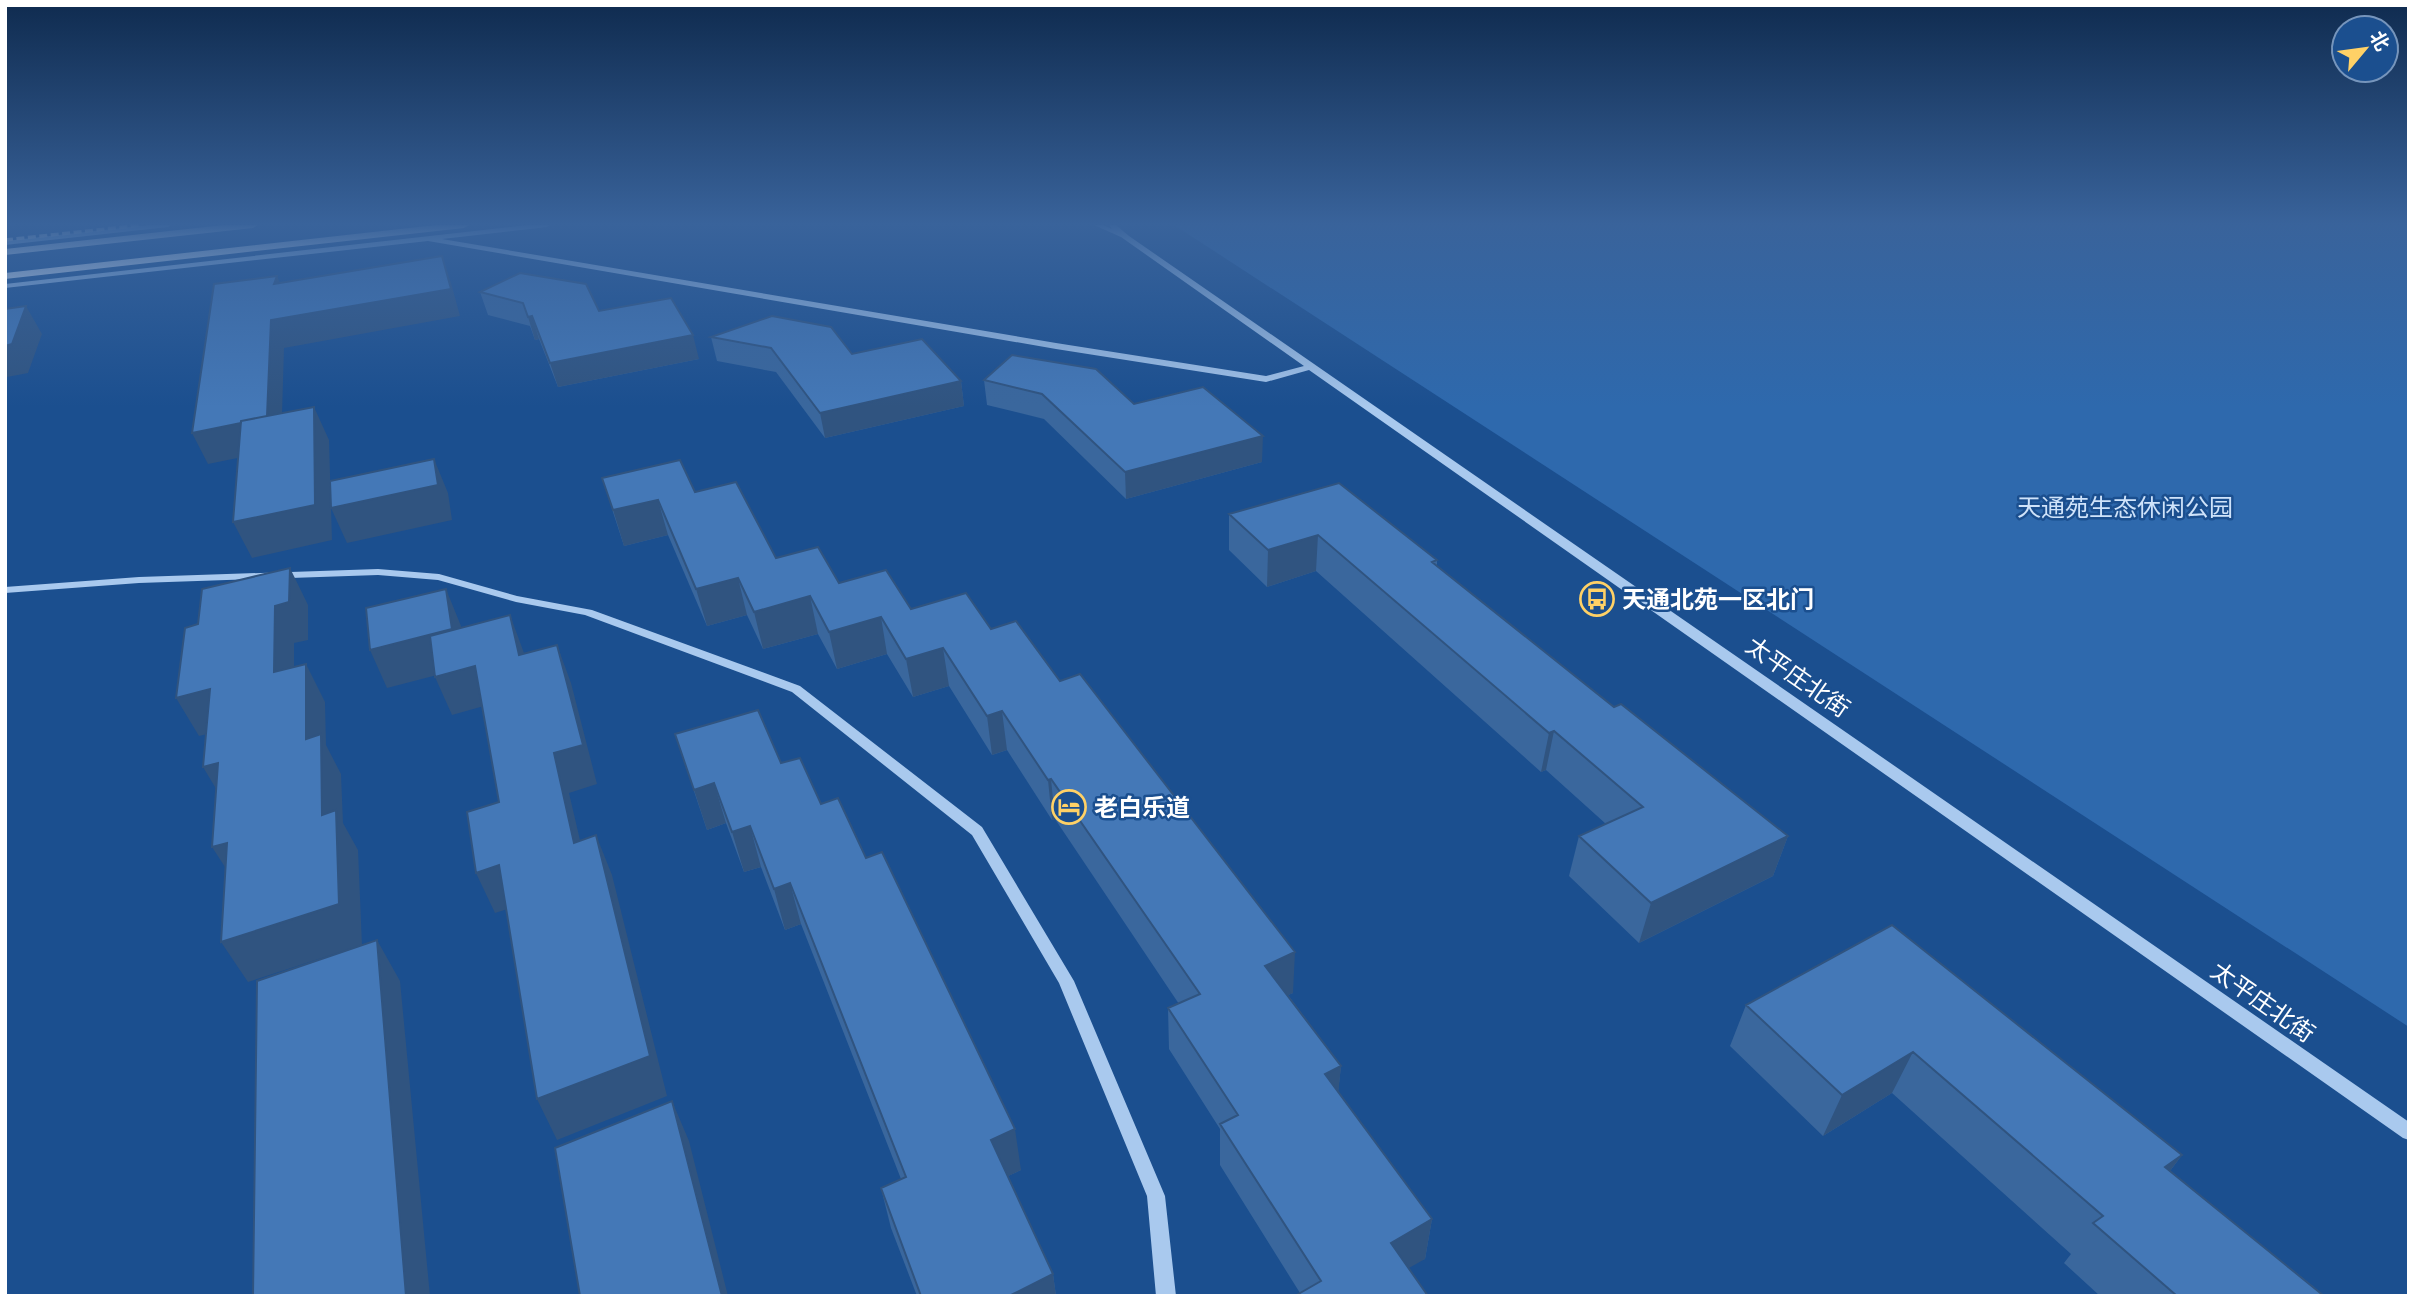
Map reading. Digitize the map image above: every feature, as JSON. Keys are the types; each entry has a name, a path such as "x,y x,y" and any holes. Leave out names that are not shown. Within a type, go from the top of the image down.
{"street":[{"path":"703,286 1266,379 1311,367"},
{"name":"太平庄北街","path":"1194,286 2409,1132"},
{"path":"5,590 139,580 365,572 439,577 516,598 588,612 796,689 977,831 1066,981 1156,1196 1166,1296"}],"green space":[{"name":"天通苑生态休闲公园","path":"1267,286 2409,286 2409,1027"}],"building":[{"path":"214,286 450,286 451,289 271,320 267,416 192,433"},
{"path":"493,286 587,286 599,311 671,298 693,335 550,363 532,316 528,317 523,303 480,292"},
{"path":"26,306 12,344 5,346 5,309"},
{"path":"772,316 831,327 852,354 922,339 961,381 820,413 771,348 711,337"},
{"path":"1012,355 1096,369 1134,404 1203,387 1263,436 1125,472 1042,394 984,380"},
{"path":"314,407 315,505 233,522 241,421"},
{"path":"434,459 438,485 331,508 330,481"},
{"path":"680,460 695,492 736,482 776,558 818,547 839,583 886,570 911,609 966,593 991,629 1016,621 1060,681 1080,674 1295,952 1265,966 1341,1066 1325,1074 1432,1219 1391,1243 1428,1296 1295,1296 1321,1281 1220,1124 1238,1115 1168,1008 1200,994 1002,711 987,716 943,648 906,659 881,617 829,632 810,596 754,612 738,578 696,589 658,500 613,510 602,478"},
{"path":"1339,483 1437,560 1432,562 1614,707 1621,704 1788,836 1651,903 1579,836 1643,807 1554,731 1549,733 1318,535 1268,550 1229,514"},
{"path":"290,568 289,602 275,606 274,672 306,664 306,739 321,734 322,815 336,810 339,904 221,942 227,843 212,847 218,763 203,767 210,689 176,698 185,628 198,624 202,589"},
{"path":"446,589 452,629 370,650 366,608"},
{"path":"510,615 519,655 557,645 583,745 554,753 574,843 596,835 650,1056 537,1099 499,865 476,873 467,812 499,802 475,666 435,677 430,636"},
{"path":"758,710 781,763 800,758 821,804 838,798 866,858 882,852 1015,1129 991,1140 1053,1274 1009,1296 921,1296 881,1188 906,1177 790,883 774,889 750,826 732,832 714,783 694,790 675,734"},
{"path":"1892,925 2182,1155 2165,1167 2324,1296 2177,1296 2093,1223 2103,1216 1913,1052 1842,1095 1746,1005"},
{"path":"377,940 406,1296 253,1296 257,981"},
{"path":"672,1101 722,1296 580,1296 555,1148"}],"place":[{"name":"天通北苑一区北门","path":"1597,599"},
{"name":"老白乐道","path":"1069,807"}]}
